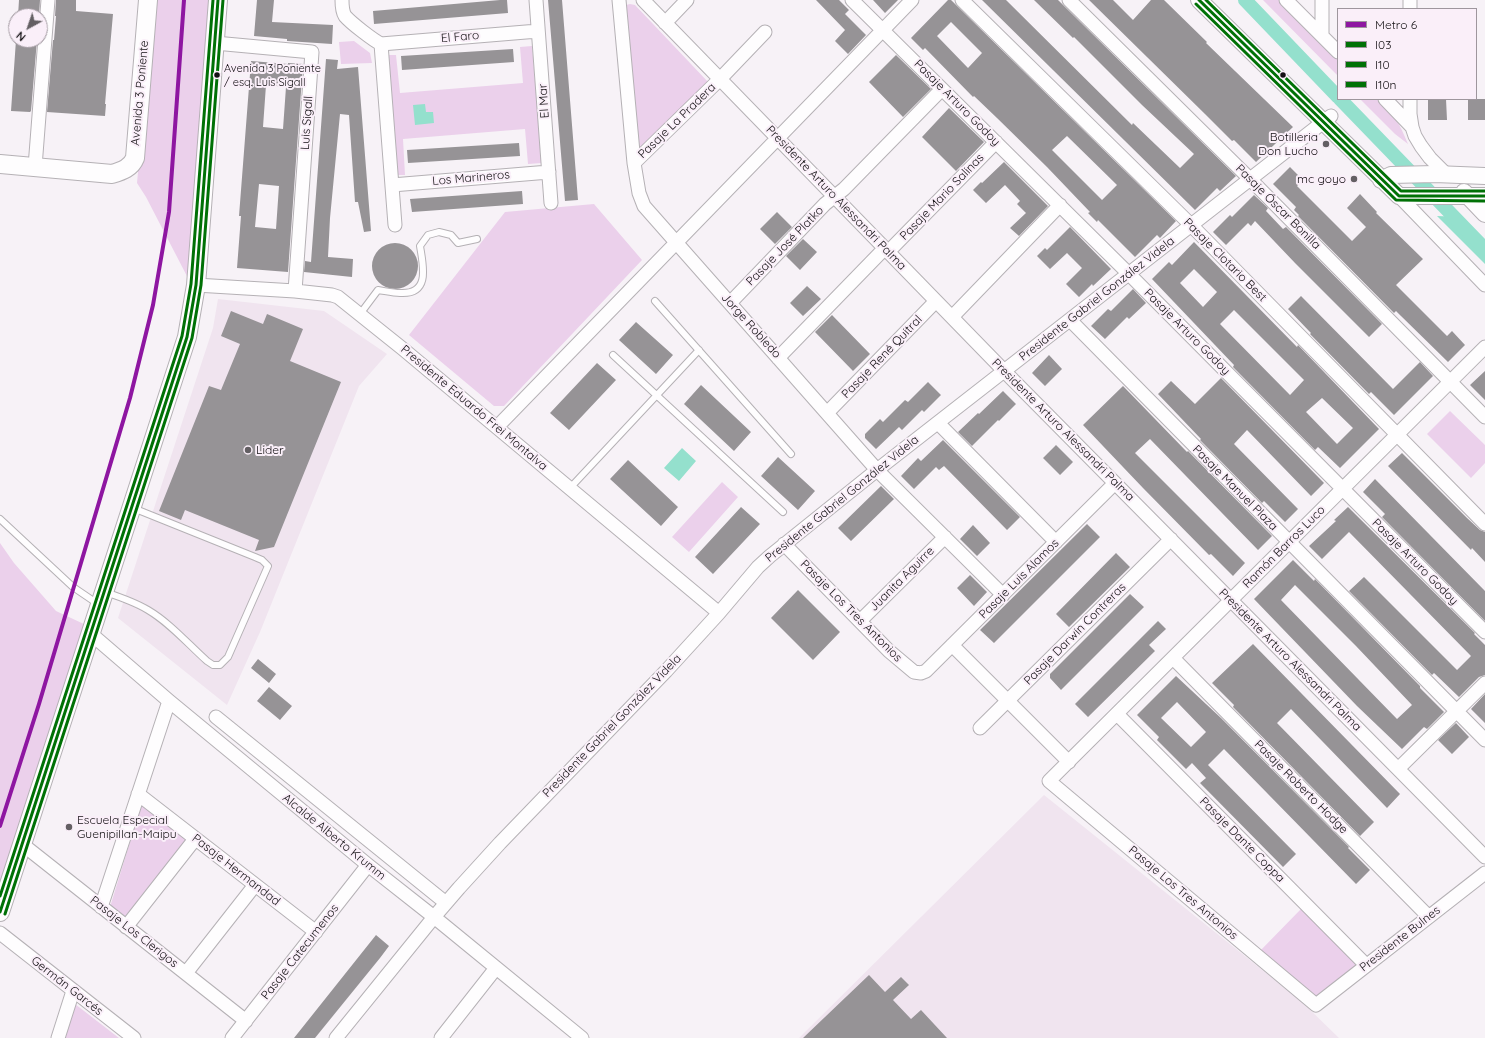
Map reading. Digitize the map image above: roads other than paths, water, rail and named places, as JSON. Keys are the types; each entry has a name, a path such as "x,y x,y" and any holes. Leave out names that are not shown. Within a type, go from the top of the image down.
{"main road":[{"name":"Avenida 3 Poniente","path":"35,167 112,174 124,170 133,162 135,158 148,0"},
{"path":"0,912 184,349 196,285 218,0"},
{"path":"0,164 35,167"}],"street":[{"path":"35,167 48,0"},
{"path":"342,0 345,16 372,39 381,44 396,225"},
{"name":"El Mar","path":"536,0 551,203"},
{"name":"Jorge Robledo","path":"619,0 634,163 639,193 644,206 878,470 1003,595"},
{"name":"Presidente Arturo Alessandri Palma","path":"643,0 936,301 1485,857"},
{"path":"665,23 687,0"},
{"name":"Pasaje Arturo Godoy","path":"852,0 1129,274 1485,632"},
{"path":"497,427 912,0"},
{"name":"Pasaje Clotario Best","path":"962,0 1191,226 1485,524"},
{"name":"Pasaje Óscar Bonilla","path":"1069,0 1250,179 1485,417"},
{"path":"1199,0 1391,177 1399,196 1485,285"},
{"path":"1214,0 1328,119"},
{"path":"1286,0 1337,51"},
{"path":"1322,0 1322,36"},
{"name":"El Faro","path":"381,44 538,31"},
{"name":"Pasaje La Pradera","path":"634,163 766,32"},
{"name":"Luis Sigall","path":"215,44 312,52 296,291"},
{"name":"Pasaje José Platko","path":"730,303 825,204 844,190 942,89"},
{"path":"1385,100 1412,127"},
{"path":"1410,100 1412,127 1421,146 1441,175 1461,196 1485,214"},
{"name":"Presidente Gabriel González Videla","path":"336,1038 446,903 500,843 719,613 758,567 784,544 878,470 1328,119"},
{"name":"Pasaje Mario Salinas","path":"778,358 996,142"},
{"name":"Los Marineros","path":"392,185 549,172"},
{"path":"1391,177 1441,175 1485,176"},
{"path":"1399,196 1485,196"},
{"path":"952,317 1060,206"},
{"name":"Presidente Eduardo Frei Montalva","path":"196,285 296,291 338,297 497,427 719,613"},
{"name":"Pasaje René Quitral","path":"827,413 936,301"},
{"name":"Pasaje Manuel Plaza","path":"1070,320 1485,740"},
{"name":"Ramón Barros Luco","path":"1050,781 1485,347"},
{"path":"938,423 1056,542"},
{"name":"Pasaje Luis Alamos","path":"921,673 926,671 1115,483"},
{"name":"Juanita Aguirre","path":"860,621 944,537"},
{"name":"Pasaje Darwin Contreras","path":"980,728 1171,539"},
{"name":"Pasaje Los Tres Antonios","path":"784,544 889,651 914,672 921,673"},
{"name":"Alcalde Alberto Krumm","path":"90,633 368,865 582,1038"},
{"path":"952,645 1069,762"},
{"name":"Pasaje Roberto Hodge","path":"1173,658 1429,916"},
{"path":"1398,769 1485,683"},
{"path":"101,907 169,700"},
{"name":"Pasaje Dante Coppa","path":"1117,714 1366,965"},
{"path":"216,717 446,903"},
{"name":"Pasaje Los Tres Antonios","path":"1050,781 1316,1005"},
{"name":"Pasaje Hermandad","path":"138,794 316,932"},
{"path":"126,927 195,838"},
{"name":"Pasaje Los Clerigos","path":"22,844 246,1021"},
{"name":"Pasaje Catecumenos","path":"232,1038 368,865"},
{"name":"Presidente Bulnes","path":"1316,1005 1485,873"},
{"path":"186,973 255,885"},
{"name":"Germán Garcés","path":"0,933 134,1038"},
{"path":"444,1037 496,968"},
{"path":"58,1038 73,991"}],"lane":[{"path":"360,314 378,290 401,293 415,290 424,279 424,266 420,246 428,236 439,232 451,235 458,243 477,239"},
{"path":"655,301 791,454"},
{"path":"570,488 699,350"},
{"path":"612,355 783,512"},
{"path":"0,519 73,587 89,599 102,598 135,603 149,611 172,629 213,665 220,665 228,657 268,566 262,560 255,557 132,508"}],"waterway":[{"path":"1245,0 1337,96"},
{"path":"1341,100 1485,249"}],"metro line":[{"name":"6","path":"0,826 39,704 130,398 153,305 169,212 184,0"}],"place":[{"name":"Avenida 3 Poniente / esq. Luis Sigall","path":"217,75"},
{"name":"Botilleria Don Lucho","path":"1326,144"},
{"name":"mc goyo","path":"1354,179"},
{"name":"Lider","path":"248,450"},
{"name":"Escuela Especial Guenipillan-Maipu","path":"69,827"}]}
